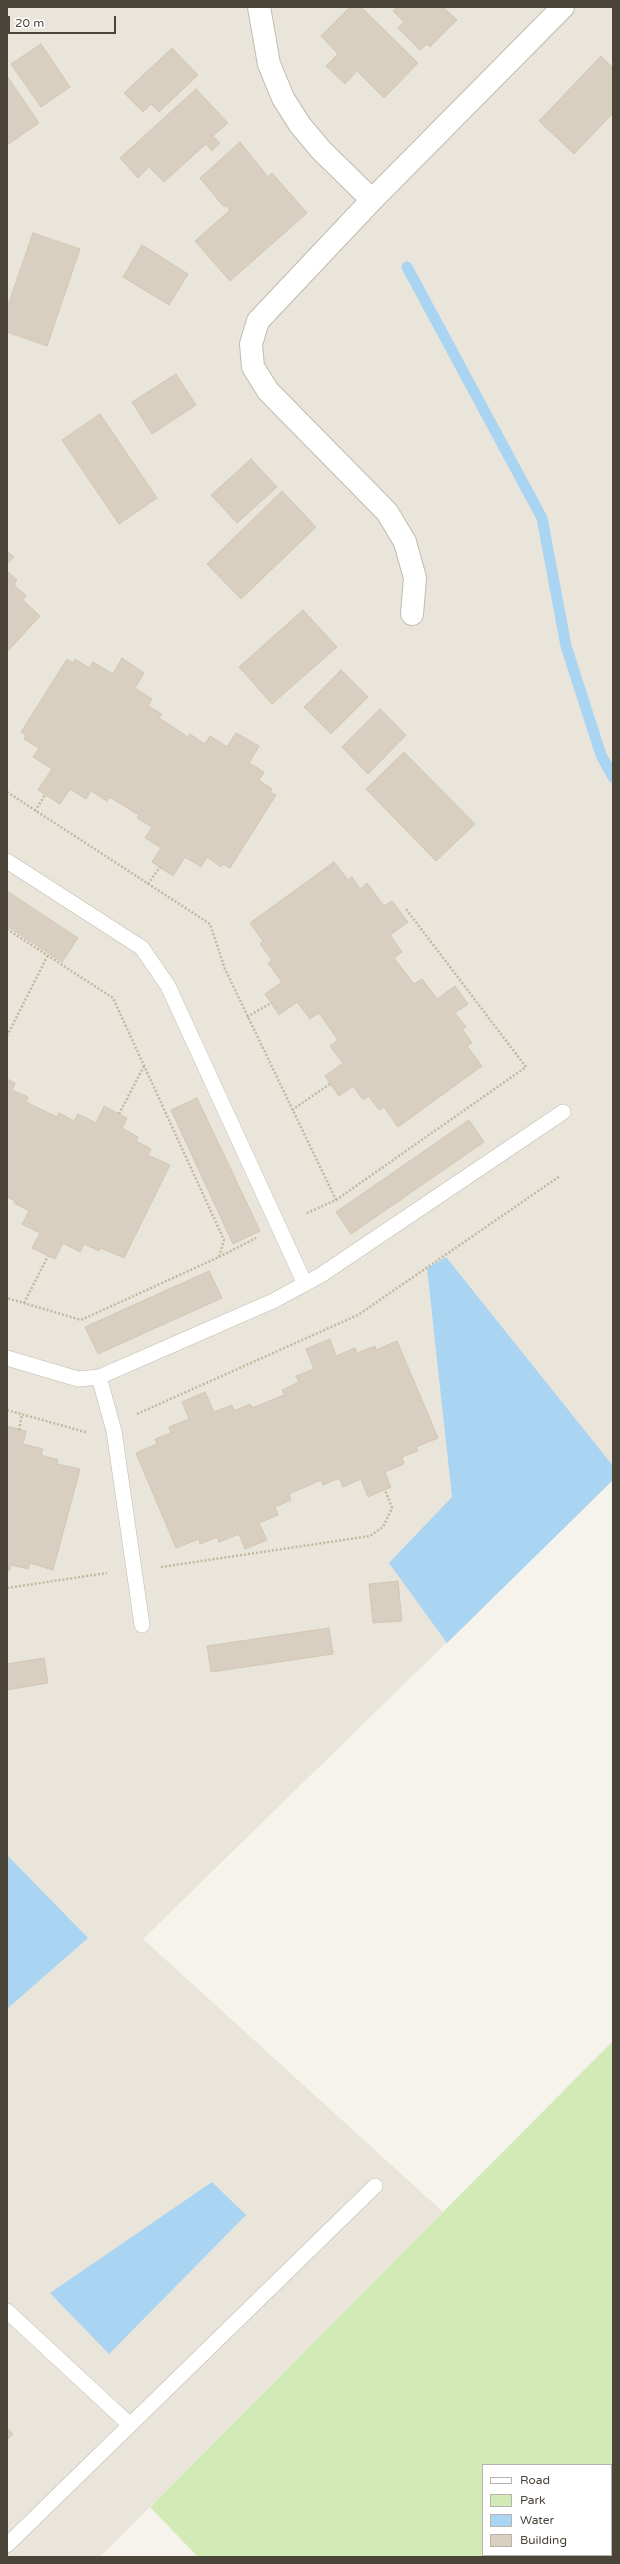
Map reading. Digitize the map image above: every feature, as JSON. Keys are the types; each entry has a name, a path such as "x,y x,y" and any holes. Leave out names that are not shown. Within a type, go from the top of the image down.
{"street":[{"path":"259,7 269,64 283,98 300,126 321,150 372,200"},
{"path":"412,614 416,578 405,542 387,512 268,391 253,367 251,344 258,321 372,200 562,7"}],"lane":[{"path":"7,862 142,948 168,986 305,1284"},
{"path":"7,1358 78,1379 99,1377 273,1302 305,1284 563,1112"},
{"path":"99,1377 114,1431 142,1625"},
{"path":"7,2545 375,2186"},
{"path":"7,2311 130,2425"}],"path":[{"path":"7,792 210,924 225,969 336,1200"},
{"path":"36,810 45,795"},
{"path":"148,884 160,867"},
{"path":"307,1213 336,1200 526,1067 406,909"},
{"path":"7,929 113,998 224,1240 219,1257"},
{"path":"7,1036 48,955"},
{"path":"247,1017 271,1003"},
{"path":"119,1114 144,1065"},
{"path":"292,1110 330,1084"},
{"path":"137,1414 358,1315 560,1176"},
{"path":"7,1298 81,1320 219,1257 260,1236"},
{"path":"24,1302 48,1256"},
{"path":"7,1410 85,1432 86,1440"},
{"path":"19,1430 22,1414"},
{"path":"159,1567 370,1536 383,1527 392,1508 385,1490"},
{"path":"7,1588 107,1574 106,1566"}],"shaded area":[{"path":"7,7 613,7 613,1480 143,1939 443,2212 100,2557 7,2557"}],"green space":[{"path":"613,2041 613,2557 198,2557 150,2507"}],"water":[{"path":"446,1257 613,1466 613,1480 447,1643 389,1563 452,1497 427,1268"},
{"path":"7,1855 88,1938 7,2009"},
{"path":"212,2182 246,2215 109,2354 50,2293"}],"building":[{"path":"350,7 361,7 418,63 384,98 357,71 345,84 326,66 338,54 321,36"},
{"path":"397,7 443,7 457,20 430,47 427,44 420,50 398,28 404,22 393,11"},
{"path":"41,44 70,87 41,107 11,64"},
{"path":"172,48 198,75 159,112 151,104 143,112 124,93"},
{"path":"601,56 613,68 613,113 574,154 539,121"},
{"path":"7,76 39,123 7,145"},
{"path":"196,89 228,123 213,136 220,143 212,151 206,144 164,182 149,167 138,178 120,158"},
{"path":"240,142 268,177 272,173 307,213 230,281 195,241 230,210 226,205 224,207 200,178"},
{"path":"33,233 80,249 47,346 7,332 7,308"},
{"path":"142,245 188,274 169,305 123,277"},
{"path":"176,374 196,405 152,434 132,402"},
{"path":"100,414 157,498 119,524 62,440"},
{"path":"251,459 277,487 237,523 211,495"},
{"path":"282,491 316,527 241,599 207,564"},
{"path":"7,551 14,557 7,564"},
{"path":"7,571 17,580 14,585 26,596 23,600 40,616 7,652"},
{"path":"303,610 337,647 272,704 239,667"},
{"path":"122,658 144,673 135,688 152,699 148,706 162,714 159,718 188,737 190,734 205,744 210,736 227,747 236,733 259,746 249,763 264,772 259,780 272,789 270,792 276,795 230,868 223,864 221,867 207,857 201,867 185,857 173,876 152,862 161,848 145,838 152,827 137,818 139,815 109,797 107,801 91,791 86,799 70,789 60,804 38,790 52,769 33,757 39,748 24,739 26,735 21,732 67,659 73,663 75,659 89,668 93,662 113,674"},
{"path":"341,670 368,697 331,734 304,707"},
{"path":"380,709 406,735 368,774 342,747"},
{"path":"404,752 475,824 436,861 366,789"},
{"path":"334,862 348,880 352,877 360,889 367,883 384,906 392,901 408,922 390,935 402,952 394,958 414,984 422,979 437,999 455,986 468,1004 455,1013 466,1027 462,1029 472,1043 467,1046 482,1066 398,1127 384,1107 379,1110 369,1096 363,1100 353,1086 339,1096 325,1076 343,1063 330,1046 338,1040 319,1013 310,1019 297,1002 279,1015 265,994 282,982 268,963 272,960 260,944 263,941 250,923"},
{"path":"7,891 78,938 62,962 7,926"},
{"path":"7,1079 15,1083 12,1090 28,1097 26,1102 57,1117 59,1113 74,1121 78,1114 96,1123 104,1106 127,1118 122,1128 138,1137 136,1141 151,1149 148,1155 170,1165 124,1258 101,1248 99,1251 84,1244 80,1252 63,1243 55,1259 32,1248 40,1233 22,1224 29,1211 14,1203 15,1201 7,1197"},
{"path":"197,1098 260,1231 233,1244 171,1110"},
{"path":"469,1120 484,1142 351,1234 336,1212"},
{"path":"209,1271 222,1298 98,1354 85,1327"},
{"path":"330,1339 336,1356 355,1348 357,1353 375,1346 376,1350 397,1341 438,1438 416,1447 418,1451 402,1457 404,1464 385,1472 391,1487 368,1497 361,1479 343,1487 339,1478 323,1485 321,1480 289,1494 291,1500 275,1507 278,1515 259,1523 267,1540 245,1549 239,1534 219,1542 217,1537 200,1544 199,1539 176,1548 136,1453 157,1444 155,1439 171,1433 169,1427 189,1419 182,1402 205,1392 214,1412 232,1405 234,1411 250,1404 252,1408 284,1395 282,1390 299,1382 296,1376 314,1369 306,1349"},
{"path":"7,1426 26,1431 23,1444 43,1449 41,1455 58,1460 57,1464 80,1469 53,1570 30,1563 28,1569 11,1565 9,1571 7,1570"},
{"path":"398,1581 402,1621 373,1623 369,1584"},
{"path":"329,1628 333,1654 211,1672 207,1646"},
{"path":"44,1658 48,1683 7,1690 7,1664"},
{"path":"7,2428 13,2434 7,2440"}],"waterway":[{"path":"407,267 542,518 566,646 601,755 613,777"}]}
